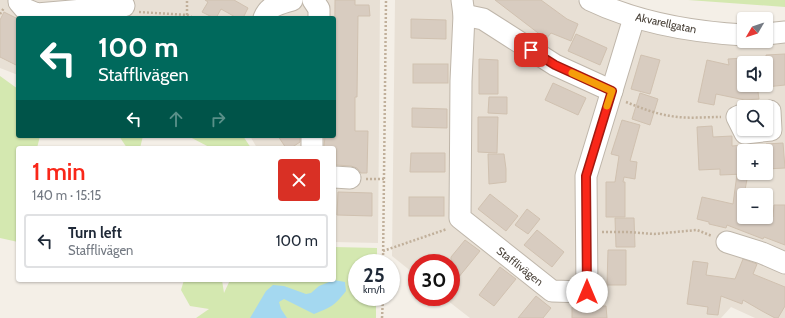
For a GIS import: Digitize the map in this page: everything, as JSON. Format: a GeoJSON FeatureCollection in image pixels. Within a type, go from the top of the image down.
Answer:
{"type":"FeatureCollection","features":[{"type":"Feature","properties":{"kind":"street"},"geometry":{"type":"LineString","coordinates":[[19,0],[25,9],[37,14],[86,5],[124,6]]}},
{"type":"Feature","properties":{"kind":"street"},"geometry":{"type":"LineString","coordinates":[[265,16],[274,6],[292,0]]}},
{"type":"Feature","properties":{"kind":"street"},"geometry":{"type":"LineString","coordinates":[[313,0],[319,9],[319,16]]}},
{"type":"Feature","properties":{"kind":"street","name":"Akvarellgatan"},"geometry":{"type":"LineString","coordinates":[[590,0],[634,18],[684,28],[719,34],[737,28]]}},
{"type":"Feature","properties":{"kind":"street"},"geometry":{"type":"LineString","coordinates":[[460,218],[463,8],[555,65],[611,94]]}},
{"type":"Feature","properties":{"kind":"street","name":"Stafflivägen"},"geometry":{"type":"LineString","coordinates":[[460,218],[552,291],[587,292],[586,176],[634,18]]}},
{"type":"Feature","properties":{"kind":"street"},"geometry":{"type":"LineString","coordinates":[[773,28],[785,32]]}},
{"type":"Feature","properties":{"kind":"street"},"geometry":{"type":"LineString","coordinates":[[727,242],[762,253],[785,263]]}},
{"type":"Feature","properties":{"kind":"path"},"geometry":{"type":"LineString","coordinates":[[124,6],[129,11],[187,15],[187,0]]}},
{"type":"Feature","properties":{"kind":"path"},"geometry":{"type":"LineString","coordinates":[[386,0],[383,252],[457,226],[460,218]]}},
{"type":"Feature","properties":{"kind":"path"},"geometry":{"type":"LineString","coordinates":[[611,94],[648,110],[672,117],[690,118],[737,115]]}},
{"type":"Feature","properties":{"kind":"path"},"geometry":{"type":"LineString","coordinates":[[587,234],[606,232],[654,234],[697,230],[727,242]]}},
{"type":"Feature","properties":{"kind":"path"},"geometry":{"type":"LineString","coordinates":[[382,318],[383,306]]}},
{"type":"Feature","properties":{"kind":"shaded area"},"geometry":{"type":"Polygon","coordinates":[[[0,0],[380,0],[378,243],[336,242],[336,146],[256,146],[251,138],[336,138],[336,16],[16,16],[16,74],[0,68],[0,0]]]}},
{"type":"Feature","properties":{"kind":"shaded area"},"geometry":{"type":"Polygon","coordinates":[[[395,0],[577,0],[657,30],[737,44],[737,48],[773,48],[773,44],[785,43],[785,318],[755,318],[731,307],[721,318],[470,318],[455,306],[460,306],[460,254],[408,254],[408,269],[400,262],[400,254],[392,254],[395,0]]]}},
{"type":"Feature","properties":{"kind":"green space"},"geometry":{"type":"Polygon","coordinates":[[[688,0],[785,0],[785,7],[688,0]]]}},
{"type":"Feature","properties":{"kind":"green space"},"geometry":{"type":"Polygon","coordinates":[[[0,76],[16,88],[16,138],[40,138],[38,146],[16,146],[16,242],[0,238],[0,76]]]}},
{"type":"Feature","properties":{"kind":"green space"},"geometry":{"type":"Polygon","coordinates":[[[120,138],[142,138],[140,146],[126,146],[120,138]]]}},
{"type":"Feature","properties":{"kind":"green space"},"geometry":{"type":"Polygon","coordinates":[[[192,138],[244,138],[250,146],[207,146],[192,138]]]}},
{"type":"Feature","properties":{"kind":"green space"},"geometry":{"type":"Polygon","coordinates":[[[336,247],[377,248],[377,254],[348,254],[348,306],[376,306],[376,318],[196,318],[209,309],[190,306],[181,290],[183,282],[222,282],[224,293],[229,282],[336,282],[336,247]]]}},
{"type":"Feature","properties":{"kind":"water"},"geometry":{"type":"Polygon","coordinates":[[[336,280],[345,282],[346,291],[332,306],[314,314],[284,299],[279,302],[281,309],[287,318],[250,318],[266,291],[273,285],[284,286],[306,294],[311,293],[319,286],[329,282],[336,282],[336,280]]]}},
{"type":"Feature","properties":{"kind":"building"},"geometry":{"type":"Polygon","coordinates":[[[205,0],[234,0],[248,8],[244,16],[233,16],[221,9],[217,16],[210,16],[202,12],[208,2],[205,0]]]}},
{"type":"Feature","properties":{"kind":"building"},"geometry":{"type":"Polygon","coordinates":[[[335,0],[355,0],[355,5],[369,5],[370,16],[358,16],[357,97],[355,97],[355,131],[368,131],[367,173],[361,173],[357,168],[351,166],[336,165],[336,146],[324,146],[325,138],[336,138],[335,0]]]}},
{"type":"Feature","properties":{"kind":"building"},"geometry":{"type":"Polygon","coordinates":[[[495,0],[541,0],[567,19],[578,24],[571,41],[551,33],[546,39],[495,0]]]}},
{"type":"Feature","properties":{"kind":"building"},"geometry":{"type":"Polygon","coordinates":[[[4,12],[16,18],[16,65],[0,57],[0,20],[4,12]]]}},
{"type":"Feature","properties":{"kind":"building"},"geometry":{"type":"Polygon","coordinates":[[[411,19],[446,20],[446,39],[411,38],[411,19]]]}},
{"type":"Feature","properties":{"kind":"building"},"geometry":{"type":"Polygon","coordinates":[[[576,34],[607,48],[600,65],[568,51],[576,34]]]}},
{"type":"Feature","properties":{"kind":"building"},"geometry":{"type":"Polygon","coordinates":[[[785,54],[785,85],[773,86],[773,56],[766,55],[785,54]]]}},
{"type":"Feature","properties":{"kind":"building"},"geometry":{"type":"Polygon","coordinates":[[[641,55],[660,60],[650,94],[631,89],[641,55]]]}},
{"type":"Feature","properties":{"kind":"building"},"geometry":{"type":"Polygon","coordinates":[[[737,58],[737,92],[758,92],[759,99],[745,100],[716,94],[714,105],[698,102],[707,60],[729,65],[728,59],[737,58]]]}},
{"type":"Feature","properties":{"kind":"building"},"geometry":{"type":"Polygon","coordinates":[[[479,59],[498,60],[498,94],[479,94],[479,59]]]}},
{"type":"Feature","properties":{"kind":"building"},"geometry":{"type":"Polygon","coordinates":[[[413,64],[448,64],[448,83],[413,83],[413,64]]]}},
{"type":"Feature","properties":{"kind":"building"},"geometry":{"type":"Polygon","coordinates":[[[553,83],[586,98],[578,115],[545,100],[553,83]]]}},
{"type":"Feature","properties":{"kind":"building"},"geometry":{"type":"Polygon","coordinates":[[[640,93],[658,99],[650,125],[632,119],[640,93]]]}},
{"type":"Feature","properties":{"kind":"building"},"geometry":{"type":"Polygon","coordinates":[[[489,97],[507,97],[507,114],[488,113],[489,97]]]}},
{"type":"Feature","properties":{"kind":"building"},"geometry":{"type":"Polygon","coordinates":[[[412,108],[447,109],[447,128],[412,127],[412,108]]]}},
{"type":"Feature","properties":{"kind":"building"},"geometry":{"type":"Polygon","coordinates":[[[478,117],[498,117],[497,153],[478,152],[478,117]]]}},
{"type":"Feature","properties":{"kind":"building"},"geometry":{"type":"Polygon","coordinates":[[[622,120],[640,125],[630,161],[637,162],[635,179],[624,177],[625,217],[606,217],[606,182],[615,182],[619,156],[611,154],[622,120]]]}},
{"type":"Feature","properties":{"kind":"building"},"geometry":{"type":"Polygon","coordinates":[[[712,126],[713,137],[732,136],[732,146],[737,146],[737,174],[720,175],[720,169],[699,170],[697,127],[712,126]]]}},
{"type":"Feature","properties":{"kind":"building"},"geometry":{"type":"Polygon","coordinates":[[[279,138],[300,138],[300,142],[294,146],[285,146],[279,138]]]}},
{"type":"Feature","properties":{"kind":"building"},"geometry":{"type":"Polygon","coordinates":[[[783,143],[785,168],[773,169],[773,144],[766,144],[783,143]]]}},
{"type":"Feature","properties":{"kind":"building"},"geometry":{"type":"Polygon","coordinates":[[[411,153],[445,153],[445,172],[410,172],[411,153]]]}},
{"type":"Feature","properties":{"kind":"building"},"geometry":{"type":"Polygon","coordinates":[[[488,154],[504,154],[506,182],[489,184],[488,154]]]}},
{"type":"Feature","properties":{"kind":"building"},"geometry":{"type":"Polygon","coordinates":[[[737,174],[737,180],[747,180],[745,188],[737,188],[737,224],[773,224],[774,205],[785,205],[785,245],[764,237],[763,239],[727,225],[726,228],[709,224],[709,222],[697,219],[702,197],[733,204],[737,174]]]}},
{"type":"Feature","properties":{"kind":"building"},"geometry":{"type":"Polygon","coordinates":[[[338,192],[372,193],[372,216],[337,215],[338,192]]]}},
{"type":"Feature","properties":{"kind":"building"},"geometry":{"type":"Polygon","coordinates":[[[490,194],[518,216],[506,231],[478,209],[490,194]]]}},
{"type":"Feature","properties":{"kind":"building"},"geometry":{"type":"Polygon","coordinates":[[[409,197],[444,197],[444,216],[409,216],[409,197]]]}},
{"type":"Feature","properties":{"kind":"building"},"geometry":{"type":"Polygon","coordinates":[[[527,209],[540,219],[528,234],[515,225],[527,209]]]}},
{"type":"Feature","properties":{"kind":"building"},"geometry":{"type":"Polygon","coordinates":[[[615,218],[634,218],[635,247],[616,247],[615,218]]]}},
{"type":"Feature","properties":{"kind":"building"},"geometry":{"type":"Polygon","coordinates":[[[537,230],[564,252],[552,267],[524,245],[537,230]]]}},
{"type":"Feature","properties":{"kind":"building"},"geometry":{"type":"Polygon","coordinates":[[[465,240],[480,251],[460,276],[460,254],[453,254],[465,240]]]}},
{"type":"Feature","properties":{"kind":"building"},"geometry":{"type":"Polygon","coordinates":[[[608,250],[626,250],[626,285],[607,285],[608,250]]]}},
{"type":"Feature","properties":{"kind":"building"},"geometry":{"type":"Polygon","coordinates":[[[743,259],[757,264],[753,274],[785,287],[785,306],[778,318],[775,318],[743,300],[742,304],[721,296],[718,315],[707,314],[708,307],[687,304],[693,261],[708,263],[706,275],[735,279],[743,259]]]}},
{"type":"Feature","properties":{"kind":"building"},"geometry":{"type":"Polygon","coordinates":[[[500,267],[516,279],[494,306],[479,295],[500,267]]]}},
{"type":"Feature","properties":{"kind":"building"},"geometry":{"type":"Polygon","coordinates":[[[536,296],[551,308],[543,318],[518,318],[536,296]]]}},
{"type":"Feature","properties":{"kind":"building"},"geometry":{"type":"Polygon","coordinates":[[[606,306],[607,318],[572,318],[572,307],[606,306]]]}},
{"type":"Feature","properties":{"kind":"slow traffic"},"geometry":{"type":"LineString","coordinates":[[572,73],[612,91],[607,106]]}},
{"type":"Feature","properties":{"kind":"route"},"geometry":{"type":"LineString","coordinates":[[531,50],[555,65],[612,91],[586,176],[587,292]]}}]}
